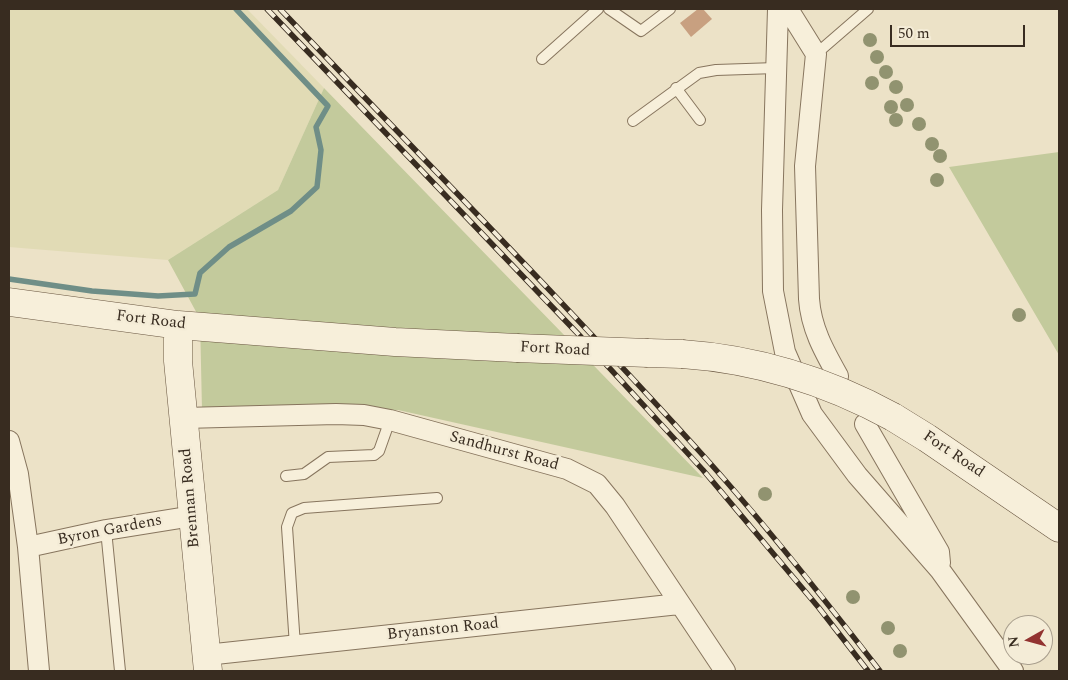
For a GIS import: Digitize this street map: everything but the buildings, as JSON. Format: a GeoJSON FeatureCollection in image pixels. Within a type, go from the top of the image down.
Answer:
{"type":"FeatureCollection","features":[{"type":"Feature","properties":{"kind":"street"},"geometry":{"type":"LineString","coordinates":[[778,9],[772,210],[773,291],[785,352],[812,414],[857,475],[940,570],[1013,671]]}},
{"type":"Feature","properties":{"kind":"street"},"geometry":{"type":"LineString","coordinates":[[788,9],[816,54],[805,166],[809,299],[811,316],[818,337],[838,376]]}},
{"type":"Feature","properties":{"kind":"street","name":"Fort Road"},"geometry":{"type":"LineString","coordinates":[[9,302],[178,325],[395,342],[682,354],[741,361],[784,372],[845,394],[892,416],[928,438],[1059,528]]}},
{"type":"Feature","properties":{"kind":"street","name":"Brennan Road"},"geometry":{"type":"LineString","coordinates":[[178,325],[178,354],[207,663]]}},
{"type":"Feature","properties":{"kind":"street","name":"Sandhurst Road"},"geometry":{"type":"LineString","coordinates":[[184,418],[364,415],[390,420],[567,469],[598,484],[615,506],[725,671]]}},
{"type":"Feature","properties":{"kind":"street"},"geometry":{"type":"LineString","coordinates":[[865,424],[939,552],[940,570]]}},
{"type":"Feature","properties":{"kind":"street"},"geometry":{"type":"LineString","coordinates":[[9,441],[18,474],[28,548],[39,671]]}},
{"type":"Feature","properties":{"kind":"street","name":"Byron Gardens"},"geometry":{"type":"LineString","coordinates":[[28,548],[106,530],[193,516]]}},
{"type":"Feature","properties":{"kind":"street","name":"Bryanston Road"},"geometry":{"type":"LineString","coordinates":[[207,663],[295,646],[679,604]]}},
{"type":"Feature","properties":{"kind":"lane"},"geometry":{"type":"LineString","coordinates":[[542,59],[598,9]]}},
{"type":"Feature","properties":{"kind":"lane"},"geometry":{"type":"LineString","coordinates":[[609,9],[641,31],[670,9]]}},
{"type":"Feature","properties":{"kind":"lane"},"geometry":{"type":"LineString","coordinates":[[816,54],[868,9]]}},
{"type":"Feature","properties":{"kind":"lane"},"geometry":{"type":"LineString","coordinates":[[633,121],[676,88],[705,71],[776,68]]}},
{"type":"Feature","properties":{"kind":"lane"},"geometry":{"type":"LineString","coordinates":[[676,88],[700,120]]}},
{"type":"Feature","properties":{"kind":"lane"},"geometry":{"type":"LineString","coordinates":[[286,476],[304,474],[328,457],[374,455],[380,451],[390,420]]}},
{"type":"Feature","properties":{"kind":"lane"},"geometry":{"type":"LineString","coordinates":[[295,646],[287,527],[292,513],[304,508],[437,498]]}},
{"type":"Feature","properties":{"kind":"lane"},"geometry":{"type":"LineString","coordinates":[[106,530],[120,671]]}},
{"type":"Feature","properties":{"kind":"shaded area"},"geometry":{"type":"Polygon","coordinates":[[[9,9],[247,9],[324,88],[278,190],[168,260],[9,247],[9,9]]]}},
{"type":"Feature","properties":{"kind":"green space"},"geometry":{"type":"Polygon","coordinates":[[[324,88],[703,478],[398,410],[202,410],[200,319],[168,260],[278,190],[324,88]]]}},
{"type":"Feature","properties":{"kind":"green space"},"geometry":{"type":"Polygon","coordinates":[[[1059,152],[1059,355],[949,167],[1059,152]]]}},
{"type":"Feature","properties":{"kind":"waterway"},"geometry":{"type":"LineString","coordinates":[[9,279],[92,291],[158,296],[195,294],[200,273],[229,247],[291,211],[317,187],[321,150],[316,127],[328,106],[236,9]]}},
{"type":"Feature","properties":{"kind":"railway"},"geometry":{"type":"LineString","coordinates":[[267,9],[581,337],[703,470],[819,608],[868,671]]}},
{"type":"Feature","properties":{"kind":"railway"},"geometry":{"type":"LineString","coordinates":[[280,9],[657,404],[753,513],[880,671]]}}]}
